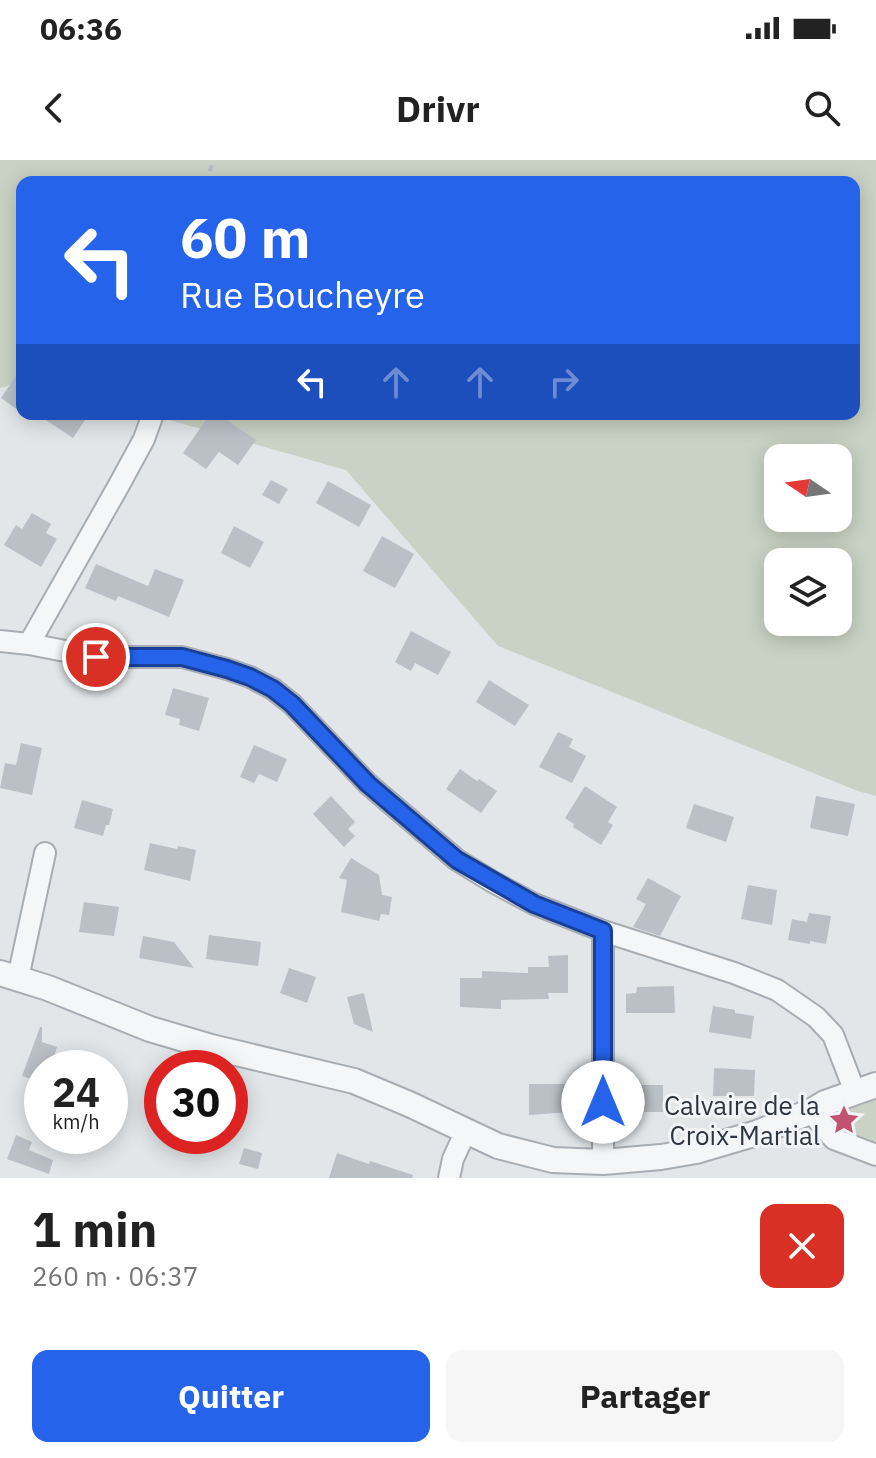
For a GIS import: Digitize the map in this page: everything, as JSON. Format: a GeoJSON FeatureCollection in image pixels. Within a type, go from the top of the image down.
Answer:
{"type":"FeatureCollection","features":[{"type":"Feature","properties":{"kind":"street"},"geometry":{"type":"LineString","coordinates":[[29,644],[116,491],[151,420]]}},
{"type":"Feature","properties":{"kind":"street"},"geometry":{"type":"LineString","coordinates":[[0,641],[96,657],[182,657],[250,677],[292,704],[368,784],[457,860],[534,904],[603,931],[777,990],[816,1017],[833,1035],[866,1089],[746,1137],[661,1157],[603,1162],[553,1160],[498,1146],[354,1081],[162,1033],[9,976],[45,853]]}},
{"type":"Feature","properties":{"kind":"street"},"geometry":{"type":"LineString","coordinates":[[603,931],[603,1162]]}},
{"type":"Feature","properties":{"kind":"street"},"geometry":{"type":"LineString","coordinates":[[812,1111],[834,1139],[876,1155]]}},
{"type":"Feature","properties":{"kind":"street"},"geometry":{"type":"LineString","coordinates":[[449,1178],[453,1159],[465,1133]]}},
{"type":"Feature","properties":{"kind":"green space"},"geometry":{"type":"Polygon","coordinates":[[[0,160],[876,160],[876,796],[498,646],[346,470],[169,420],[860,420],[860,176],[16,176],[16,383],[0,388],[0,160]]]}},
{"type":"Feature","properties":{"kind":"green space"},"geometry":{"type":"Polygon","coordinates":[[[876,1098],[876,1144],[839,1128],[841,1111],[876,1098]]]}},
{"type":"Feature","properties":{"kind":"building"},"geometry":{"type":"Polygon","coordinates":[[[16,376],[16,409],[1,398],[16,376]]]}},
{"type":"Feature","properties":{"kind":"building"},"geometry":{"type":"Polygon","coordinates":[[[46,420],[85,420],[73,438],[46,420]]]}},
{"type":"Feature","properties":{"kind":"building"},"geometry":{"type":"Polygon","coordinates":[[[206,420],[227,420],[256,440],[238,465],[219,452],[206,469],[183,453],[206,420]]]}},
{"type":"Feature","properties":{"kind":"building"},"geometry":{"type":"Polygon","coordinates":[[[271,480],[288,489],[279,504],[262,495],[271,480]]]}},
{"type":"Feature","properties":{"kind":"building"},"geometry":{"type":"Polygon","coordinates":[[[328,481],[371,505],[359,527],[316,503],[328,481]]]}},
{"type":"Feature","properties":{"kind":"building"},"geometry":{"type":"Polygon","coordinates":[[[32,513],[51,524],[46,533],[57,539],[41,567],[4,545],[16,525],[22,529],[32,513]]]}},
{"type":"Feature","properties":{"kind":"building"},"geometry":{"type":"Polygon","coordinates":[[[234,526],[264,542],[250,568],[221,553],[234,526]]]}},
{"type":"Feature","properties":{"kind":"building"},"geometry":{"type":"Polygon","coordinates":[[[382,536],[414,554],[395,588],[363,571],[382,536]]]}},
{"type":"Feature","properties":{"kind":"building"},"geometry":{"type":"Polygon","coordinates":[[[96,564],[148,586],[155,569],[184,580],[169,617],[118,596],[116,601],[85,588],[96,564]]]}},
{"type":"Feature","properties":{"kind":"building"},"geometry":{"type":"Polygon","coordinates":[[[411,631],[451,652],[438,675],[415,663],[411,671],[395,662],[411,631]]]}},
{"type":"Feature","properties":{"kind":"building"},"geometry":{"type":"Polygon","coordinates":[[[489,680],[529,705],[515,726],[476,702],[489,680]]]}},
{"type":"Feature","properties":{"kind":"building"},"geometry":{"type":"Polygon","coordinates":[[[173,688],[209,698],[199,731],[179,725],[180,719],[165,715],[173,688]]]}},
{"type":"Feature","properties":{"kind":"building"},"geometry":{"type":"Polygon","coordinates":[[[558,732],[573,739],[569,747],[586,756],[572,783],[539,767],[558,732]]]}},
{"type":"Feature","properties":{"kind":"building"},"geometry":{"type":"Polygon","coordinates":[[[21,743],[42,748],[32,795],[0,788],[5,763],[16,765],[21,743]]]}},
{"type":"Feature","properties":{"kind":"building"},"geometry":{"type":"Polygon","coordinates":[[[254,745],[287,759],[277,782],[259,774],[254,783],[240,777],[254,745]]]}},
{"type":"Feature","properties":{"kind":"building"},"geometry":{"type":"Polygon","coordinates":[[[460,769],[497,791],[481,813],[446,789],[460,769]]]}},
{"type":"Feature","properties":{"kind":"building"},"geometry":{"type":"Polygon","coordinates":[[[585,786],[617,807],[608,822],[613,825],[601,845],[573,827],[574,824],[565,818],[585,786]]]}},
{"type":"Feature","properties":{"kind":"building"},"geometry":{"type":"Polygon","coordinates":[[[331,796],[355,822],[348,829],[355,836],[344,847],[313,814],[331,796]]]}},
{"type":"Feature","properties":{"kind":"building"},"geometry":{"type":"Polygon","coordinates":[[[816,796],[855,804],[848,836],[810,828],[816,796]]]}},
{"type":"Feature","properties":{"kind":"building"},"geometry":{"type":"Polygon","coordinates":[[[82,800],[113,809],[103,836],[74,828],[82,800]]]}},
{"type":"Feature","properties":{"kind":"building"},"geometry":{"type":"Polygon","coordinates":[[[694,804],[734,817],[726,842],[686,828],[694,804]]]}},
{"type":"Feature","properties":{"kind":"building"},"geometry":{"type":"Polygon","coordinates":[[[150,843],[196,850],[190,881],[144,870],[150,843]]]}},
{"type":"Feature","properties":{"kind":"building"},"geometry":{"type":"Polygon","coordinates":[[[351,858],[379,875],[382,895],[392,897],[389,915],[381,914],[379,921],[341,912],[347,880],[339,878],[351,858]]]}},
{"type":"Feature","properties":{"kind":"building"},"geometry":{"type":"Polygon","coordinates":[[[648,878],[681,896],[660,936],[633,927],[646,904],[636,899],[648,878]]]}},
{"type":"Feature","properties":{"kind":"building"},"geometry":{"type":"Polygon","coordinates":[[[748,885],[777,890],[772,925],[741,919],[748,885]]]}},
{"type":"Feature","properties":{"kind":"building"},"geometry":{"type":"Polygon","coordinates":[[[84,902],[119,907],[114,936],[79,932],[84,902]]]}},
{"type":"Feature","properties":{"kind":"building"},"geometry":{"type":"Polygon","coordinates":[[[809,913],[831,916],[826,944],[788,940],[792,919],[807,922],[809,913]]]}},
{"type":"Feature","properties":{"kind":"building"},"geometry":{"type":"Polygon","coordinates":[[[209,935],[261,942],[258,966],[206,959],[209,935]]]}},
{"type":"Feature","properties":{"kind":"building"},"geometry":{"type":"Polygon","coordinates":[[[143,936],[174,942],[194,968],[139,958],[143,936]]]}},
{"type":"Feature","properties":{"kind":"building"},"geometry":{"type":"Polygon","coordinates":[[[568,955],[568,993],[548,993],[549,999],[501,1000],[501,1009],[460,1007],[460,978],[482,978],[482,971],[528,973],[528,967],[549,967],[548,956],[568,955]]]}},
{"type":"Feature","properties":{"kind":"building"},"geometry":{"type":"Polygon","coordinates":[[[289,968],[316,977],[307,1003],[280,993],[289,968]]]}},
{"type":"Feature","properties":{"kind":"building"},"geometry":{"type":"Polygon","coordinates":[[[674,986],[675,1013],[626,1013],[626,994],[636,993],[637,987],[674,986]]]}},
{"type":"Feature","properties":{"kind":"building"},"geometry":{"type":"Polygon","coordinates":[[[364,993],[373,1032],[354,1024],[347,997],[364,993]]]}},
{"type":"Feature","properties":{"kind":"building"},"geometry":{"type":"Polygon","coordinates":[[[713,1006],[754,1016],[751,1039],[709,1032],[713,1006]]]}},
{"type":"Feature","properties":{"kind":"building"},"geometry":{"type":"Polygon","coordinates":[[[40,1027],[42,1042],[57,1047],[56,1050],[32,1050],[40,1027]]]}},
{"type":"Feature","properties":{"kind":"building"},"geometry":{"type":"Polygon","coordinates":[[[714,1068],[755,1070],[754,1096],[713,1096],[714,1068]]]}},
{"type":"Feature","properties":{"kind":"building"},"geometry":{"type":"Polygon","coordinates":[[[529,1084],[570,1084],[571,1112],[529,1115],[529,1084]]]}},
{"type":"Feature","properties":{"kind":"building"},"geometry":{"type":"Polygon","coordinates":[[[626,1085],[663,1085],[663,1112],[627,1112],[626,1085]]]}},
{"type":"Feature","properties":{"kind":"building"},"geometry":{"type":"Polygon","coordinates":[[[16,1135],[24,1138],[24,1154],[39,1154],[53,1160],[49,1174],[7,1159],[16,1135]]]}},
{"type":"Feature","properties":{"kind":"building"},"geometry":{"type":"Polygon","coordinates":[[[248,1149],[262,1153],[258,1169],[239,1164],[242,1154],[248,1154],[248,1149]]]}},
{"type":"Feature","properties":{"kind":"building"},"geometry":{"type":"Polygon","coordinates":[[[337,1153],[413,1175],[412,1178],[329,1178],[337,1153]]]}},
{"type":"Feature","properties":{"kind":"place","name":"Calvaire de la Croix-Martial"},"geometry":{"type":"Point","coordinates":[844,1120]}},
{"type":"Feature","properties":{"kind":"route"},"geometry":{"type":"LineString","coordinates":[[96,657],[182,657],[250,677],[273,689],[292,704],[368,784],[457,860],[534,904],[603,931],[603,1102]]}}]}
